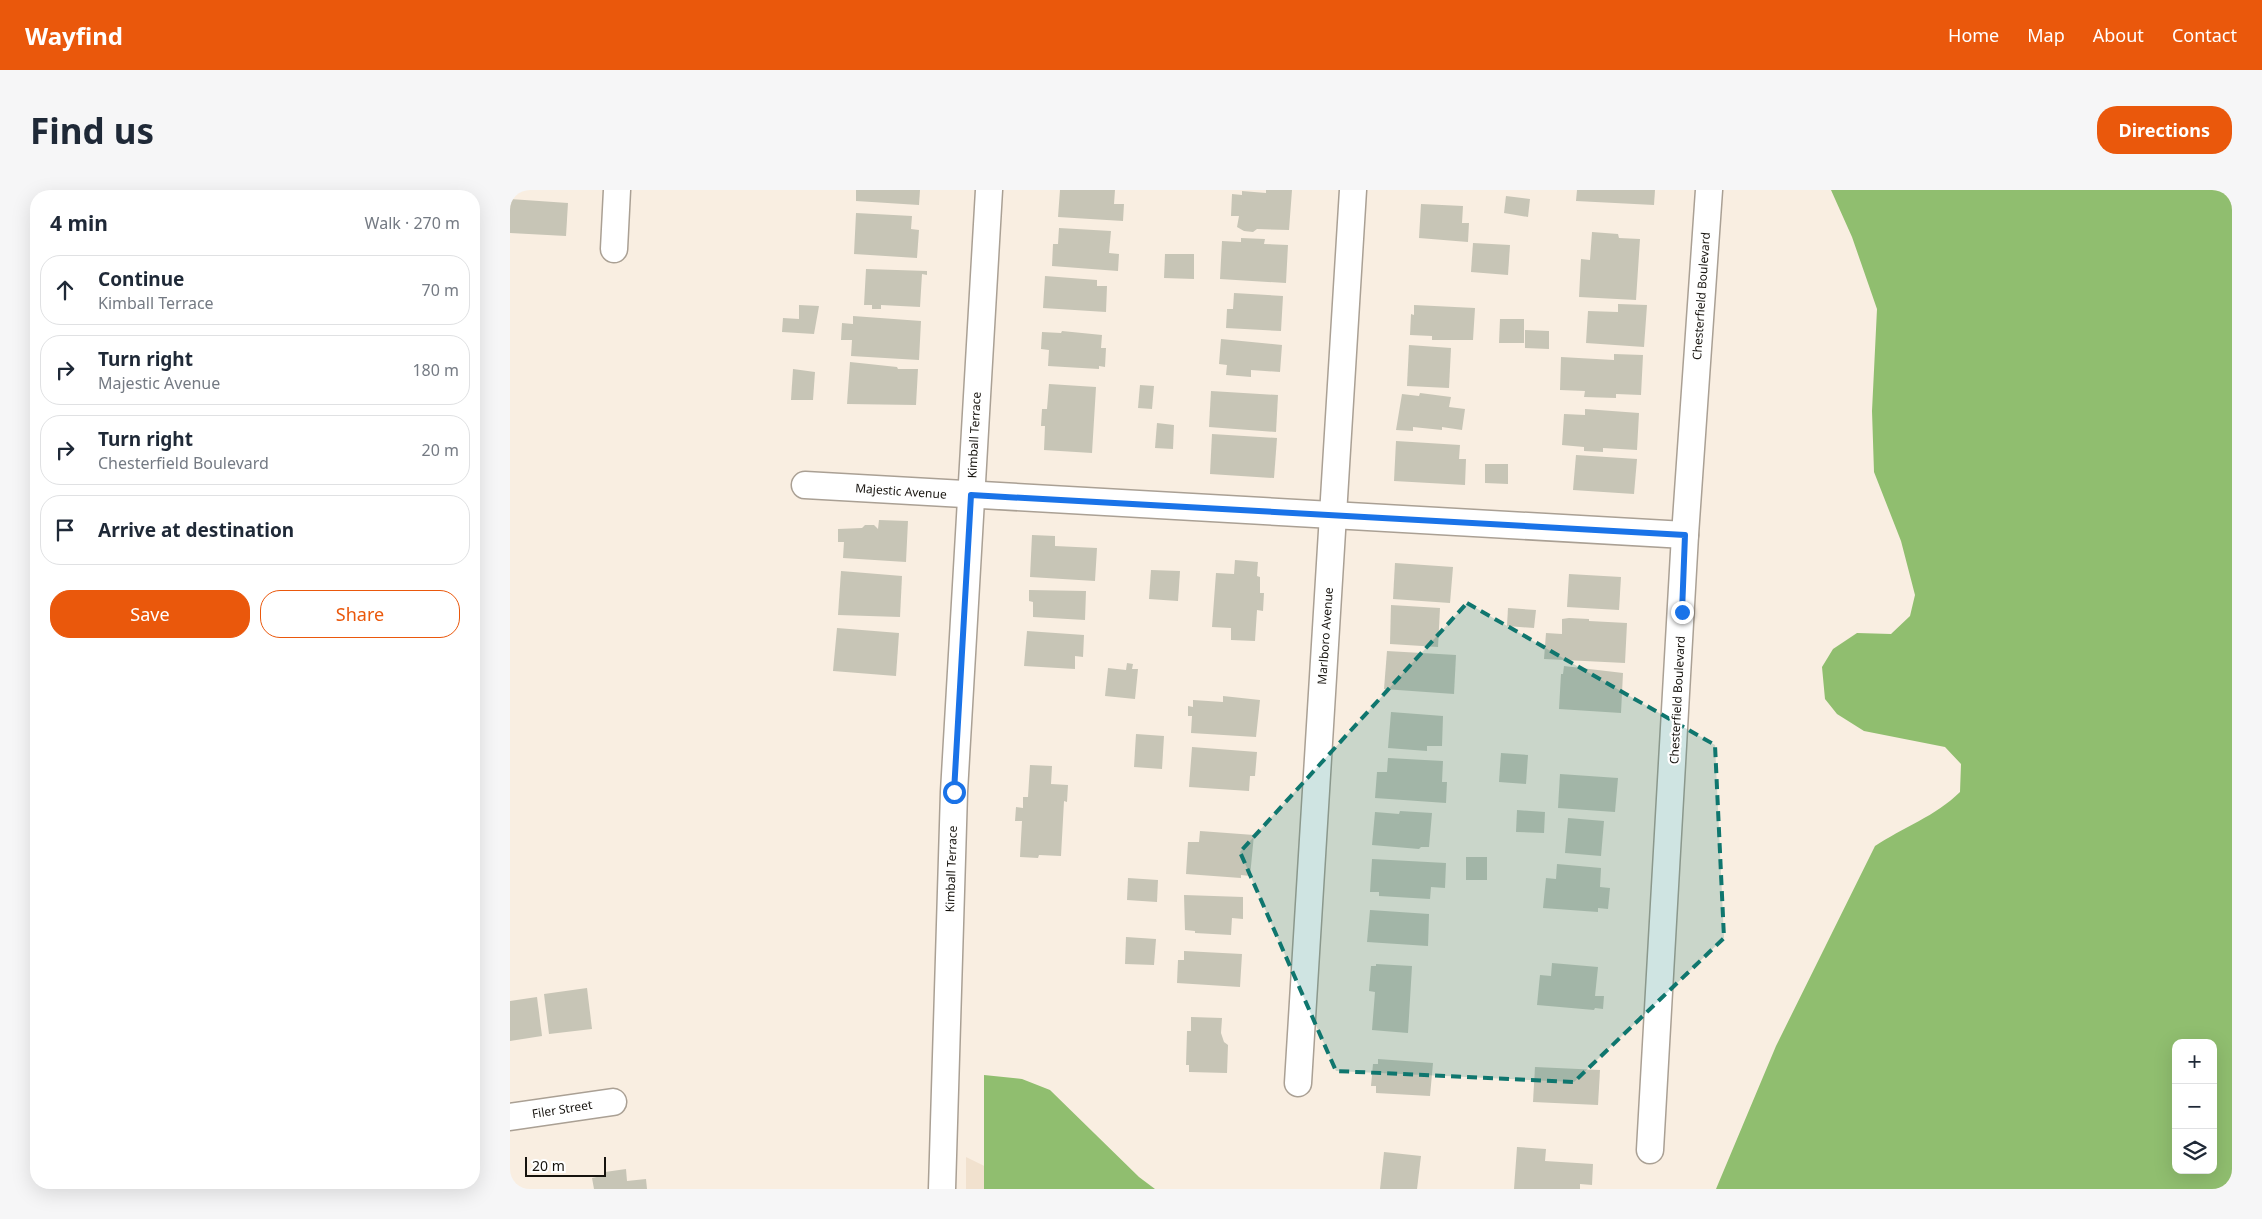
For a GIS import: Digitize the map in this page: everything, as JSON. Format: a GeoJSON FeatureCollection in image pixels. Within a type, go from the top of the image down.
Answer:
{"type":"FeatureCollection","features":[{"type":"Feature","properties":{"kind":"street"},"geometry":{"type":"LineString","coordinates":[[614,249],[618,190]]}},
{"type":"Feature","properties":{"kind":"street","name":"Kimball Terrace"},"geometry":{"type":"LineString","coordinates":[[942,1189],[954,792],[989,190]]}},
{"type":"Feature","properties":{"kind":"street","name":"Marlboro Avenue"},"geometry":{"type":"LineString","coordinates":[[1298,1082],[1353,190]]}},
{"type":"Feature","properties":{"kind":"street","name":"Chesterfield Boulevard"},"geometry":{"type":"LineString","coordinates":[[1650,1150],[1685,535],[1709,190]]}},
{"type":"Feature","properties":{"kind":"street","name":"Majestic Avenue"},"geometry":{"type":"LineString","coordinates":[[805,485],[1685,535]]}},
{"type":"Feature","properties":{"kind":"street","name":"Filer Street"},"geometry":{"type":"LineString","coordinates":[[510,1117],[613,1102]]}},
{"type":"Feature","properties":{"kind":"highlighted area"},"geometry":{"type":"Polygon","coordinates":[[[1467,603],[1715,745],[1724,938],[1574,1082],[1336,1071],[1240,852],[1467,603]]]}},
{"type":"Feature","properties":{"kind":"shaded area"},"geometry":{"type":"Polygon","coordinates":[[[1831,190],[2232,190],[2232,1189],[1716,1189],[1776,1046],[1875,846],[1930,815],[1960,792],[1961,764],[1945,747],[1864,731],[1837,714],[1825,699],[1822,667],[1833,649],[1857,633],[1891,634],[1910,616],[1915,595],[1901,541],[1874,472],[1872,411],[1877,309],[1852,237],[1831,190]]]}},
{"type":"Feature","properties":{"kind":"shaded area"},"geometry":{"type":"Polygon","coordinates":[[[984,1075],[1022,1079],[1050,1090],[1139,1177],[1155,1189],[984,1189],[984,1075]]]}},
{"type":"Feature","properties":{"kind":"shaded area"},"geometry":{"type":"Polygon","coordinates":[[[966,1157],[1031,1189],[966,1189],[966,1157]]]}},
{"type":"Feature","properties":{"kind":"building"},"geometry":{"type":"Polygon","coordinates":[[[856,190],[920,190],[919,205],[856,201],[856,190]]]}},
{"type":"Feature","properties":{"kind":"building"},"geometry":{"type":"Polygon","coordinates":[[[1060,190],[1115,190],[1114,204],[1124,204],[1123,221],[1058,217],[1060,190]]]}},
{"type":"Feature","properties":{"kind":"building"},"geometry":{"type":"Polygon","coordinates":[[[1266,190],[1292,190],[1289,230],[1257,229],[1253,232],[1244,231],[1237,227],[1239,216],[1231,216],[1232,194],[1242,195],[1242,191],[1266,193],[1266,190]]]}},
{"type":"Feature","properties":{"kind":"building"},"geometry":{"type":"Polygon","coordinates":[[[1577,190],[1655,190],[1654,205],[1576,201],[1577,190]]]}},
{"type":"Feature","properties":{"kind":"building"},"geometry":{"type":"Polygon","coordinates":[[[1506,196],[1530,199],[1528,217],[1504,213],[1506,196]]]}},
{"type":"Feature","properties":{"kind":"building"},"geometry":{"type":"Polygon","coordinates":[[[510,199],[568,203],[566,236],[510,233],[510,199]]]}},
{"type":"Feature","properties":{"kind":"building"},"geometry":{"type":"Polygon","coordinates":[[[1421,204],[1463,206],[1462,223],[1469,223],[1468,242],[1419,238],[1421,204]]]}},
{"type":"Feature","properties":{"kind":"building"},"geometry":{"type":"Polygon","coordinates":[[[856,213],[912,216],[911,229],[919,230],[917,258],[854,254],[856,213]]]}},
{"type":"Feature","properties":{"kind":"building"},"geometry":{"type":"Polygon","coordinates":[[[1059,228],[1111,231],[1109,253],[1119,254],[1118,271],[1052,266],[1053,244],[1058,244],[1059,228]]]}},
{"type":"Feature","properties":{"kind":"building"},"geometry":{"type":"Polygon","coordinates":[[[1592,232],[1618,234],[1619,238],[1640,239],[1636,300],[1579,297],[1581,259],[1590,260],[1592,232]]]}},
{"type":"Feature","properties":{"kind":"building"},"geometry":{"type":"Polygon","coordinates":[[[1241,238],[1265,239],[1264,244],[1288,245],[1286,283],[1220,279],[1222,241],[1241,242],[1241,238]]]}},
{"type":"Feature","properties":{"kind":"building"},"geometry":{"type":"Polygon","coordinates":[[[1473,243],[1510,245],[1508,275],[1471,272],[1473,243]]]}},
{"type":"Feature","properties":{"kind":"building"},"geometry":{"type":"Polygon","coordinates":[[[1165,254],[1194,254],[1194,279],[1164,278],[1165,254]]]}},
{"type":"Feature","properties":{"kind":"building"},"geometry":{"type":"Polygon","coordinates":[[[866,269],[927,271],[927,275],[922,274],[920,307],[881,305],[881,309],[872,309],[872,305],[864,305],[866,269]]]}},
{"type":"Feature","properties":{"kind":"building"},"geometry":{"type":"Polygon","coordinates":[[[1045,276],[1097,280],[1097,286],[1107,286],[1106,312],[1043,308],[1045,276]]]}},
{"type":"Feature","properties":{"kind":"building"},"geometry":{"type":"Polygon","coordinates":[[[1234,293],[1283,296],[1281,331],[1226,328],[1227,309],[1233,309],[1234,293]]]}},
{"type":"Feature","properties":{"kind":"building"},"geometry":{"type":"Polygon","coordinates":[[[1618,304],[1647,305],[1644,347],[1586,343],[1588,311],[1618,312],[1618,304]]]}},
{"type":"Feature","properties":{"kind":"building"},"geometry":{"type":"Polygon","coordinates":[[[799,305],[819,306],[814,334],[782,332],[783,318],[799,319],[799,305]]]}},
{"type":"Feature","properties":{"kind":"building"},"geometry":{"type":"Polygon","coordinates":[[[1414,305],[1475,308],[1473,340],[1432,340],[1432,336],[1410,335],[1411,314],[1414,315],[1414,305]]]}},
{"type":"Feature","properties":{"kind":"building"},"geometry":{"type":"Polygon","coordinates":[[[853,316],[921,321],[919,360],[851,356],[852,340],[841,340],[842,323],[853,324],[853,316]]]}},
{"type":"Feature","properties":{"kind":"building"},"geometry":{"type":"Polygon","coordinates":[[[1500,319],[1524,319],[1524,343],[1499,343],[1500,319]]]}},
{"type":"Feature","properties":{"kind":"building"},"geometry":{"type":"Polygon","coordinates":[[[1525,330],[1549,331],[1549,349],[1525,348],[1525,330]]]}},
{"type":"Feature","properties":{"kind":"building"},"geometry":{"type":"Polygon","coordinates":[[[1062,331],[1102,335],[1101,348],[1106,348],[1105,367],[1099,366],[1099,369],[1048,366],[1049,350],[1041,349],[1042,332],[1061,333],[1062,331]]]}},
{"type":"Feature","properties":{"kind":"building"},"geometry":{"type":"Polygon","coordinates":[[[1221,339],[1282,345],[1280,372],[1251,370],[1251,377],[1226,375],[1227,365],[1219,364],[1221,339]]]}},
{"type":"Feature","properties":{"kind":"building"},"geometry":{"type":"Polygon","coordinates":[[[1409,345],[1451,348],[1449,388],[1407,386],[1409,345]]]}},
{"type":"Feature","properties":{"kind":"building"},"geometry":{"type":"Polygon","coordinates":[[[1614,354],[1643,355],[1641,395],[1616,394],[1616,398],[1584,397],[1585,391],[1560,390],[1561,357],[1614,360],[1614,354]]]}},
{"type":"Feature","properties":{"kind":"building"},"geometry":{"type":"Polygon","coordinates":[[[850,362],[897,367],[898,369],[918,369],[916,405],[847,404],[850,362]]]}},
{"type":"Feature","properties":{"kind":"building"},"geometry":{"type":"Polygon","coordinates":[[[793,369],[815,372],[813,400],[791,400],[793,369]]]}},
{"type":"Feature","properties":{"kind":"building"},"geometry":{"type":"Polygon","coordinates":[[[1049,384],[1096,387],[1092,453],[1044,450],[1045,426],[1041,426],[1042,409],[1047,409],[1049,384]]]}},
{"type":"Feature","properties":{"kind":"building"},"geometry":{"type":"Polygon","coordinates":[[[1140,385],[1154,386],[1152,409],[1138,408],[1140,385]]]}},
{"type":"Feature","properties":{"kind":"building"},"geometry":{"type":"Polygon","coordinates":[[[1211,391],[1278,395],[1276,432],[1209,427],[1211,391]]]}},
{"type":"Feature","properties":{"kind":"building"},"geometry":{"type":"Polygon","coordinates":[[[1420,393],[1451,397],[1449,407],[1465,409],[1462,430],[1442,427],[1442,430],[1413,427],[1413,431],[1396,430],[1402,394],[1419,396],[1420,393]]]}},
{"type":"Feature","properties":{"kind":"building"},"geometry":{"type":"Polygon","coordinates":[[[1585,409],[1639,413],[1637,450],[1603,448],[1603,452],[1584,451],[1584,447],[1562,445],[1564,414],[1585,415],[1585,409]]]}},
{"type":"Feature","properties":{"kind":"building"},"geometry":{"type":"Polygon","coordinates":[[[1157,423],[1174,425],[1173,449],[1155,448],[1157,423]]]}},
{"type":"Feature","properties":{"kind":"building"},"geometry":{"type":"Polygon","coordinates":[[[1212,434],[1277,438],[1274,478],[1210,474],[1212,434]]]}},
{"type":"Feature","properties":{"kind":"building"},"geometry":{"type":"Polygon","coordinates":[[[1396,441],[1460,445],[1459,459],[1466,459],[1465,485],[1394,481],[1396,441]]]}},
{"type":"Feature","properties":{"kind":"building"},"geometry":{"type":"Polygon","coordinates":[[[1576,455],[1637,459],[1634,494],[1573,490],[1576,455]]]}},
{"type":"Feature","properties":{"kind":"building"},"geometry":{"type":"Polygon","coordinates":[[[1485,464],[1508,464],[1508,484],[1485,483],[1485,464]]]}},
{"type":"Feature","properties":{"kind":"building"},"geometry":{"type":"Polygon","coordinates":[[[879,520],[908,521],[906,562],[843,558],[844,542],[838,542],[838,529],[862,528],[865,525],[874,525],[878,529],[879,520]]]}},
{"type":"Feature","properties":{"kind":"building"},"geometry":{"type":"Polygon","coordinates":[[[1032,535],[1055,536],[1055,546],[1097,548],[1095,581],[1030,577],[1032,535]]]}},
{"type":"Feature","properties":{"kind":"building"},"geometry":{"type":"Polygon","coordinates":[[[1235,560],[1258,562],[1257,576],[1260,577],[1260,593],[1264,593],[1263,611],[1257,610],[1255,641],[1231,640],[1231,628],[1212,627],[1216,573],[1234,574],[1235,560]]]}},
{"type":"Feature","properties":{"kind":"building"},"geometry":{"type":"Polygon","coordinates":[[[1395,563],[1453,567],[1450,603],[1393,599],[1395,563]]]}},
{"type":"Feature","properties":{"kind":"building"},"geometry":{"type":"Polygon","coordinates":[[[1151,570],[1180,571],[1178,601],[1149,599],[1151,570]]]}},
{"type":"Feature","properties":{"kind":"building"},"geometry":{"type":"Polygon","coordinates":[[[841,571],[902,576],[900,617],[838,615],[841,571]]]}},
{"type":"Feature","properties":{"kind":"building"},"geometry":{"type":"Polygon","coordinates":[[[1569,574],[1621,577],[1619,610],[1567,607],[1569,574]]]}},
{"type":"Feature","properties":{"kind":"building"},"geometry":{"type":"Polygon","coordinates":[[[1029,590],[1086,591],[1085,620],[1033,617],[1033,602],[1029,601],[1029,590]]]}},
{"type":"Feature","properties":{"kind":"building"},"geometry":{"type":"Polygon","coordinates":[[[1391,605],[1440,608],[1438,647],[1390,644],[1391,605]]]}},
{"type":"Feature","properties":{"kind":"building"},"geometry":{"type":"Polygon","coordinates":[[[1508,608],[1536,610],[1534,628],[1507,626],[1508,608]]]}},
{"type":"Feature","properties":{"kind":"building"},"geometry":{"type":"Polygon","coordinates":[[[1562,619],[1627,623],[1625,663],[1544,659],[1546,633],[1562,634],[1562,619]]]}},
{"type":"Feature","properties":{"kind":"building"},"geometry":{"type":"Polygon","coordinates":[[[837,628],[899,633],[896,676],[833,671],[837,628]]]}},
{"type":"Feature","properties":{"kind":"building"},"geometry":{"type":"Polygon","coordinates":[[[1027,631],[1084,635],[1083,657],[1075,656],[1075,669],[1024,666],[1027,631]]]}},
{"type":"Feature","properties":{"kind":"building"},"geometry":{"type":"Polygon","coordinates":[[[1387,651],[1456,655],[1454,694],[1384,689],[1387,651]]]}},
{"type":"Feature","properties":{"kind":"building"},"geometry":{"type":"Polygon","coordinates":[[[1127,663],[1133,664],[1132,669],[1138,669],[1135,699],[1105,696],[1108,668],[1126,670],[1127,663]]]}},
{"type":"Feature","properties":{"kind":"building"},"geometry":{"type":"Polygon","coordinates":[[[1564,666],[1623,673],[1621,713],[1559,709],[1561,674],[1563,674],[1564,666]]]}},
{"type":"Feature","properties":{"kind":"building"},"geometry":{"type":"Polygon","coordinates":[[[1223,696],[1260,700],[1256,737],[1191,733],[1192,716],[1188,716],[1188,706],[1193,707],[1193,700],[1223,702],[1223,696]]]}},
{"type":"Feature","properties":{"kind":"building"},"geometry":{"type":"Polygon","coordinates":[[[1391,712],[1443,716],[1442,746],[1427,746],[1427,751],[1388,748],[1391,712]]]}},
{"type":"Feature","properties":{"kind":"building"},"geometry":{"type":"Polygon","coordinates":[[[1136,734],[1164,736],[1162,769],[1134,767],[1136,734]]]}},
{"type":"Feature","properties":{"kind":"building"},"geometry":{"type":"Polygon","coordinates":[[[1192,747],[1257,752],[1255,776],[1250,776],[1249,791],[1189,787],[1192,747]]]}},
{"type":"Feature","properties":{"kind":"building"},"geometry":{"type":"Polygon","coordinates":[[[1501,753],[1528,755],[1526,784],[1499,782],[1501,753]]]}},
{"type":"Feature","properties":{"kind":"building"},"geometry":{"type":"Polygon","coordinates":[[[1388,758],[1443,761],[1442,782],[1447,782],[1446,803],[1375,798],[1377,772],[1387,772],[1388,758]]]}},
{"type":"Feature","properties":{"kind":"building"},"geometry":{"type":"Polygon","coordinates":[[[1030,765],[1052,766],[1051,784],[1068,785],[1067,802],[1064,801],[1061,856],[1039,855],[1038,858],[1020,857],[1022,821],[1015,821],[1016,807],[1023,808],[1023,797],[1028,797],[1030,765]]]}},
{"type":"Feature","properties":{"kind":"building"},"geometry":{"type":"Polygon","coordinates":[[[1560,774],[1618,778],[1615,812],[1558,808],[1560,774]]]}},
{"type":"Feature","properties":{"kind":"building"},"geometry":{"type":"Polygon","coordinates":[[[1517,810],[1545,812],[1544,833],[1516,832],[1517,810]]]}},
{"type":"Feature","properties":{"kind":"building"},"geometry":{"type":"Polygon","coordinates":[[[1400,811],[1432,813],[1429,847],[1421,847],[1419,849],[1372,845],[1375,812],[1399,814],[1400,811]]]}},
{"type":"Feature","properties":{"kind":"building"},"geometry":{"type":"Polygon","coordinates":[[[1568,818],[1604,821],[1601,856],[1565,853],[1568,818]]]}},
{"type":"Feature","properties":{"kind":"building"},"geometry":{"type":"Polygon","coordinates":[[[1200,831],[1254,835],[1250,876],[1241,875],[1241,878],[1186,874],[1188,842],[1199,842],[1200,831]]]}},
{"type":"Feature","properties":{"kind":"building"},"geometry":{"type":"Polygon","coordinates":[[[1466,857],[1487,857],[1487,880],[1466,880],[1466,857]]]}},
{"type":"Feature","properties":{"kind":"building"},"geometry":{"type":"Polygon","coordinates":[[[1372,859],[1446,863],[1445,888],[1431,887],[1430,899],[1379,896],[1379,892],[1370,892],[1372,859]]]}},
{"type":"Feature","properties":{"kind":"building"},"geometry":{"type":"Polygon","coordinates":[[[1557,864],[1601,868],[1600,887],[1610,888],[1608,909],[1598,908],[1598,912],[1543,908],[1546,878],[1556,879],[1557,864]]]}},
{"type":"Feature","properties":{"kind":"building"},"geometry":{"type":"Polygon","coordinates":[[[1128,878],[1158,880],[1157,902],[1127,900],[1128,878]]]}},
{"type":"Feature","properties":{"kind":"building"},"geometry":{"type":"Polygon","coordinates":[[[1184,895],[1243,897],[1243,919],[1232,918],[1231,935],[1195,933],[1195,931],[1185,930],[1184,895]]]}},
{"type":"Feature","properties":{"kind":"building"},"geometry":{"type":"Polygon","coordinates":[[[1370,910],[1429,914],[1428,946],[1367,942],[1370,910]]]}},
{"type":"Feature","properties":{"kind":"building"},"geometry":{"type":"Polygon","coordinates":[[[1126,937],[1156,939],[1154,965],[1125,964],[1126,937]]]}},
{"type":"Feature","properties":{"kind":"building"},"geometry":{"type":"Polygon","coordinates":[[[1184,951],[1242,954],[1240,987],[1177,983],[1178,960],[1184,960],[1184,951]]]}},
{"type":"Feature","properties":{"kind":"building"},"geometry":{"type":"Polygon","coordinates":[[[1552,963],[1598,967],[1595,996],[1604,996],[1603,1009],[1595,1008],[1594,1010],[1537,1005],[1540,975],[1551,976],[1552,963]]]}},
{"type":"Feature","properties":{"kind":"building"},"geometry":{"type":"Polygon","coordinates":[[[1376,964],[1412,966],[1408,1033],[1372,1030],[1375,992],[1369,991],[1371,966],[1376,966],[1376,964]]]}},
{"type":"Feature","properties":{"kind":"building"},"geometry":{"type":"Polygon","coordinates":[[[587,988],[592,1029],[549,1034],[544,994],[587,988]]]}},
{"type":"Feature","properties":{"kind":"building"},"geometry":{"type":"Polygon","coordinates":[[[537,997],[542,1036],[510,1041],[510,1001],[537,997]]]}},
{"type":"Feature","properties":{"kind":"building"},"geometry":{"type":"Polygon","coordinates":[[[1191,1017],[1222,1018],[1221,1033],[1224,1042],[1228,1045],[1227,1073],[1189,1072],[1189,1065],[1186,1065],[1187,1031],[1191,1031],[1191,1017]]]}},
{"type":"Feature","properties":{"kind":"building"},"geometry":{"type":"Polygon","coordinates":[[[1378,1059],[1433,1063],[1430,1096],[1376,1093],[1376,1086],[1371,1086],[1373,1064],[1378,1064],[1378,1059]]]}},
{"type":"Feature","properties":{"kind":"building"},"geometry":{"type":"Polygon","coordinates":[[[1535,1067],[1600,1070],[1598,1105],[1533,1102],[1535,1067]]]}},
{"type":"Feature","properties":{"kind":"building"},"geometry":{"type":"Polygon","coordinates":[[[1517,1147],[1546,1149],[1545,1161],[1593,1164],[1592,1185],[1580,1184],[1580,1189],[1514,1189],[1517,1147]]]}},
{"type":"Feature","properties":{"kind":"building"},"geometry":{"type":"Polygon","coordinates":[[[1384,1152],[1421,1156],[1417,1189],[1380,1189],[1384,1152]]]}},
{"type":"Feature","properties":{"kind":"building"},"geometry":{"type":"Polygon","coordinates":[[[626,1169],[627,1181],[646,1179],[647,1189],[594,1189],[592,1178],[606,1175],[605,1172],[626,1169]]]}},
{"type":"Feature","properties":{"kind":"route"},"geometry":{"type":"LineString","coordinates":[[954,792],[971,495],[1685,535],[1682,612]]}}]}
